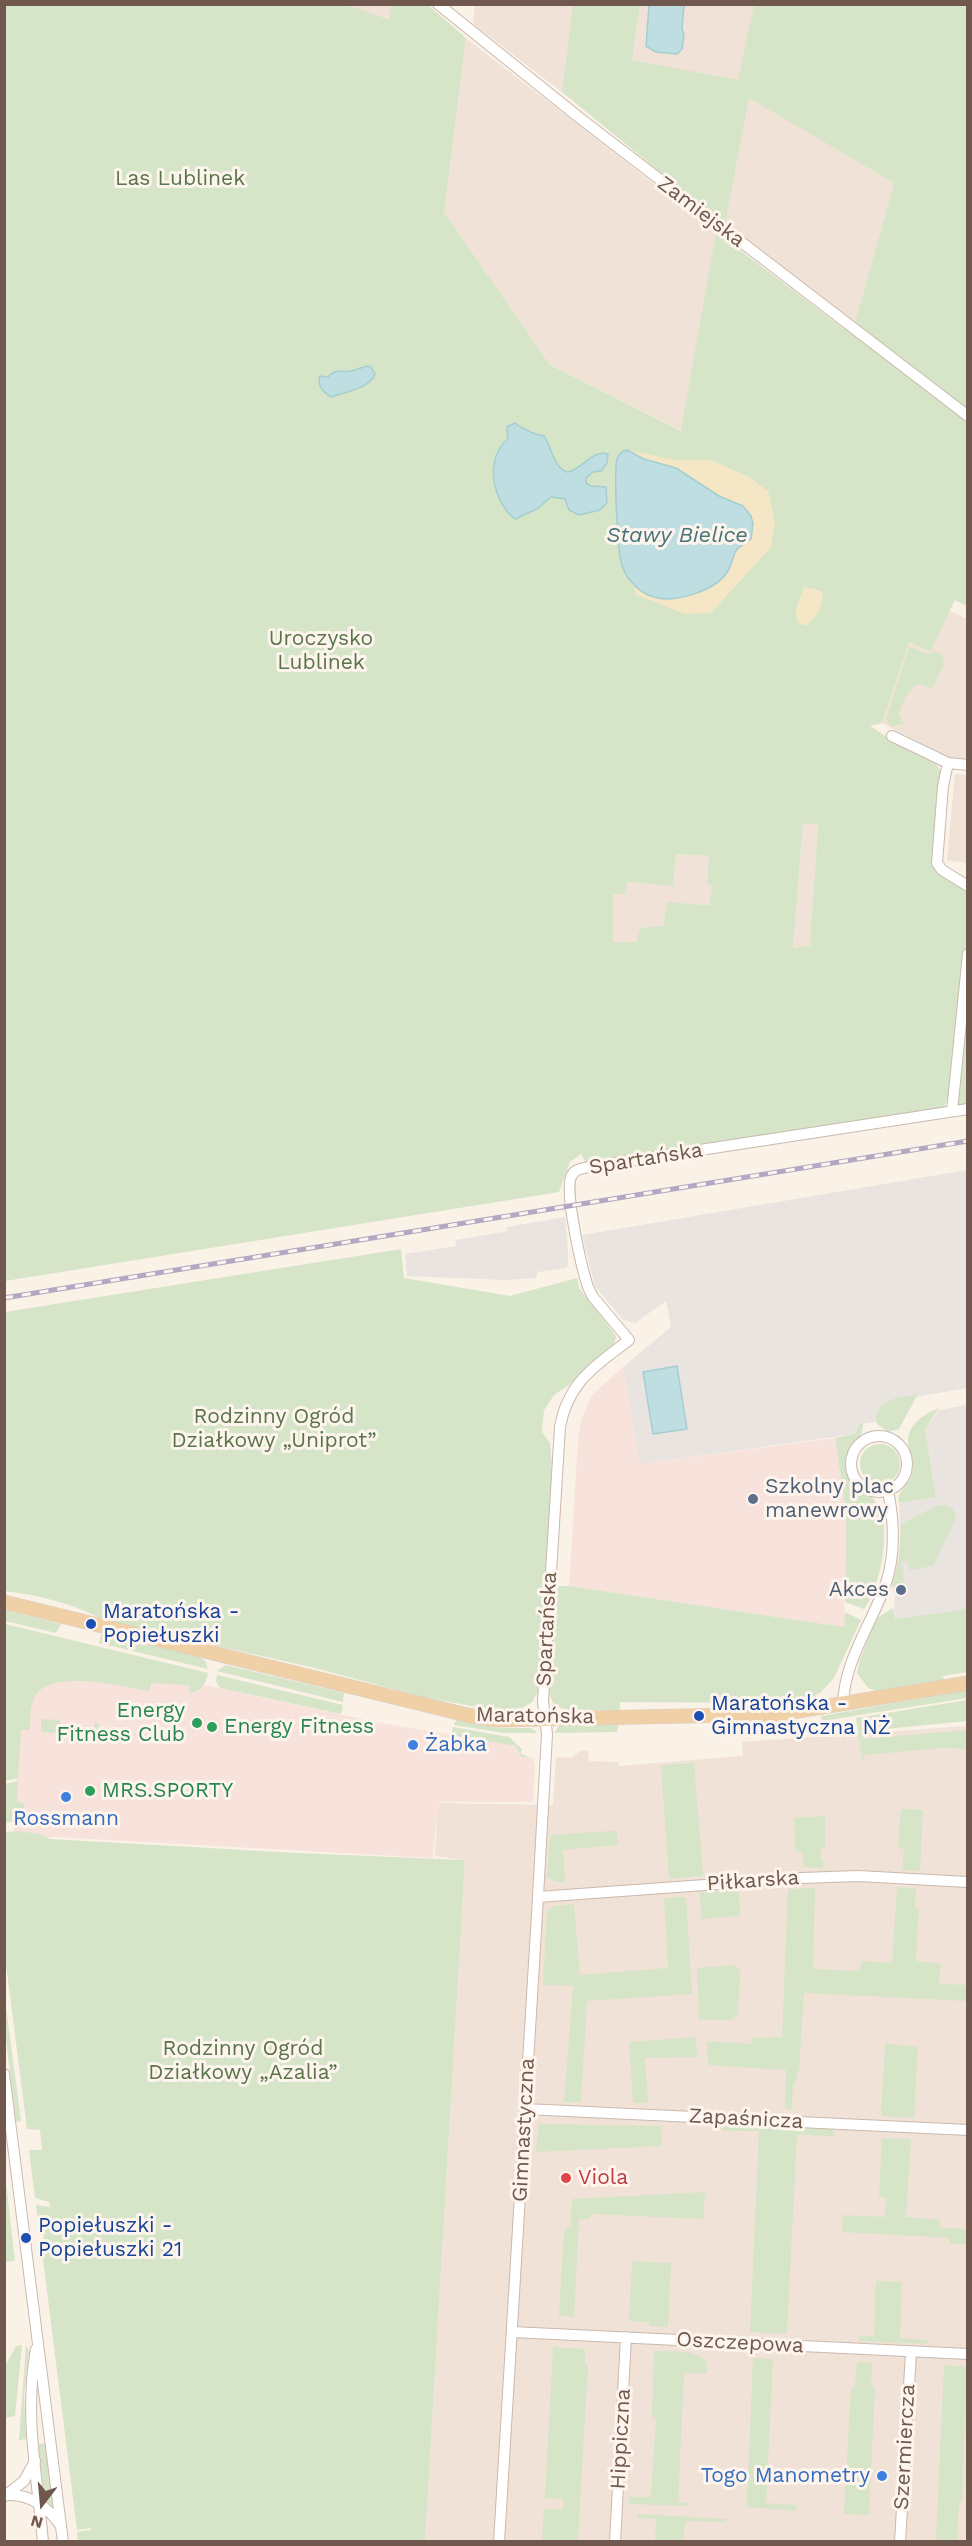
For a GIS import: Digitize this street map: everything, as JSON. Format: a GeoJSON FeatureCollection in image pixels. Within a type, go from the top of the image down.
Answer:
{"type":"FeatureCollection","features":[{"type":"Feature","properties":{"kind":"main road","name":"Maratońska"},"geometry":{"type":"LineString","coordinates":[[4,1602],[467,1715],[497,1720],[765,1715],[843,1705],[968,1683]]}},
{"type":"Feature","properties":{"kind":"street","name":"Zamiejska"},"geometry":{"type":"LineString","coordinates":[[438,4],[636,162],[968,416]]}},
{"type":"Feature","properties":{"kind":"street"},"geometry":{"type":"LineString","coordinates":[[892,736],[948,763],[968,765]]}},
{"type":"Feature","properties":{"kind":"street"},"geometry":{"type":"LineString","coordinates":[[948,763],[943,786],[937,862],[942,870],[968,886]]}},
{"type":"Feature","properties":{"kind":"street"},"geometry":{"type":"LineString","coordinates":[[952,1111],[968,954]]}},
{"type":"Feature","properties":{"kind":"street","name":"Spartańska"},"geometry":{"type":"LineString","coordinates":[[543,1702],[562,1415],[568,1397],[577,1384],[629,1340],[593,1297],[587,1284],[571,1205],[569,1185],[572,1174],[584,1168],[968,1108]]}},
{"type":"Feature","properties":{"kind":"street"},"geometry":{"type":"LineString","coordinates":[[873,1437],[892,1439],[905,1453],[906,1472],[902,1480],[888,1490],[869,1490],[861,1485],[852,1471],[852,1462],[858,1446],[873,1437]]}},
{"type":"Feature","properties":{"kind":"street"},"geometry":{"type":"LineString","coordinates":[[843,1705],[848,1670],[889,1573],[893,1539],[888,1490]]}},
{"type":"Feature","properties":{"kind":"street","name":"Gimnastyczna"},"geometry":{"type":"LineString","coordinates":[[499,2541],[547,1734],[543,1702]]}},
{"type":"Feature","properties":{"kind":"street","name":"Piłkarska"},"geometry":{"type":"LineString","coordinates":[[538,1897],[858,1876],[968,1882]]}},
{"type":"Feature","properties":{"kind":"street"},"geometry":{"type":"LineString","coordinates":[[4,2074],[63,2541]]}},
{"type":"Feature","properties":{"kind":"street","name":"Zapaśnicza"},"geometry":{"type":"LineString","coordinates":[[525,2109],[968,2130]]}},
{"type":"Feature","properties":{"kind":"street","name":"Oszczepowa"},"geometry":{"type":"LineString","coordinates":[[512,2332],[968,2354]]}},
{"type":"Feature","properties":{"kind":"street"},"geometry":{"type":"LineString","coordinates":[[38,2337],[29,2407],[43,2541]]}},
{"type":"Feature","properties":{"kind":"street","name":"Hippiczna"},"geometry":{"type":"LineString","coordinates":[[615,2541],[626,2337]]}},
{"type":"Feature","properties":{"kind":"street","name":"Szermiercza"},"geometry":{"type":"LineString","coordinates":[[900,2541],[911,2352]]}},
{"type":"Feature","properties":{"kind":"street"},"geometry":{"type":"LineString","coordinates":[[6,2496],[24,2481],[35,2461]]}},
{"type":"Feature","properties":{"kind":"street"},"geometry":{"type":"LineString","coordinates":[[6,2496],[22,2497],[39,2503],[52,2514],[62,2528]]}},
{"type":"Feature","properties":{"kind":"shaded area"},"geometry":{"type":"Polygon","coordinates":[[[344,5],[392,5],[390,19],[344,5]]]}},
{"type":"Feature","properties":{"kind":"shaded area"},"geometry":{"type":"Polygon","coordinates":[[[475,5],[573,5],[562,92],[473,24],[475,5]]]}},
{"type":"Feature","properties":{"kind":"shaded area"},"geometry":{"type":"Polygon","coordinates":[[[640,5],[754,5],[739,81],[632,60],[640,5]]]}},
{"type":"Feature","properties":{"kind":"shaded area"},"geometry":{"type":"Polygon","coordinates":[[[466,38],[716,232],[682,431],[550,365],[444,212],[466,38]]]}},
{"type":"Feature","properties":{"kind":"shaded area"},"geometry":{"type":"Polygon","coordinates":[[[749,97],[894,183],[855,323],[725,225],[749,97]]]}},
{"type":"Feature","properties":{"kind":"shaded area"},"geometry":{"type":"Polygon","coordinates":[[[950,611],[967,619],[967,759],[954,760],[882,723],[909,642],[929,652],[950,611]]]}},
{"type":"Feature","properties":{"kind":"shaded area"},"geometry":{"type":"Polygon","coordinates":[[[955,774],[967,775],[967,863],[947,860],[955,774]]]}},
{"type":"Feature","properties":{"kind":"shaded area"},"geometry":{"type":"Polygon","coordinates":[[[803,822],[818,824],[812,922],[810,947],[793,948],[803,822]]]}},
{"type":"Feature","properties":{"kind":"shaded area"},"geometry":{"type":"Polygon","coordinates":[[[676,854],[709,856],[707,884],[712,884],[709,905],[667,902],[663,926],[636,942],[612,942],[613,893],[626,882],[673,886],[676,854]]]}},
{"type":"Feature","properties":{"kind":"shaded area"},"geometry":{"type":"Polygon","coordinates":[[[967,1170],[967,1388],[887,1402],[890,1420],[860,1424],[855,1434],[640,1464],[623,1367],[671,1327],[666,1301],[635,1323],[623,1320],[595,1286],[582,1235],[967,1170]]]}},
{"type":"Feature","properties":{"kind":"shaded area"},"geometry":{"type":"Polygon","coordinates":[[[565,1217],[568,1265],[565,1268],[538,1272],[536,1278],[507,1280],[407,1276],[405,1254],[456,1246],[455,1240],[508,1231],[507,1227],[565,1217]]]}},
{"type":"Feature","properties":{"kind":"shaded area"},"geometry":{"type":"Polygon","coordinates":[[[623,1367],[640,1464],[835,1438],[846,1511],[844,1627],[569,1586],[581,1420],[592,1395],[623,1367]]]}},
{"type":"Feature","properties":{"kind":"shaded area","name":"Akces"},"geometry":{"type":"Polygon","coordinates":[[[967,1405],[967,1609],[894,1619],[895,1597],[892,1586],[901,1543],[899,1503],[936,1497],[925,1429],[939,1410],[967,1405]]]}},
{"type":"Feature","properties":{"kind":"shaded area"},"geometry":{"type":"Polygon","coordinates":[[[157,1678],[205,1685],[375,1722],[515,1746],[520,1757],[533,1758],[535,1766],[533,1802],[438,1802],[433,1858],[54,1837],[14,1837],[18,1728],[33,1692],[51,1680],[157,1678]]]}},
{"type":"Feature","properties":{"kind":"shaded area"},"geometry":{"type":"Polygon","coordinates":[[[967,1726],[967,2541],[425,2542],[465,1860],[435,1856],[438,1803],[553,1805],[556,1757],[571,1758],[580,1751],[588,1751],[589,1761],[618,1762],[619,1766],[743,1756],[742,1742],[967,1726]]]}},
{"type":"Feature","properties":{"kind":"green space"},"geometry":{"type":"Polygon","coordinates":[[[344,4],[389,19],[392,5],[428,5],[466,38],[444,212],[550,365],[681,431],[716,232],[844,329],[855,323],[894,183],[749,98],[725,225],[562,92],[573,5],[640,5],[632,60],[738,80],[754,5],[967,5],[967,606],[955,600],[930,652],[909,642],[882,723],[870,726],[896,743],[932,759],[941,771],[935,865],[939,874],[964,886],[967,893],[967,1105],[957,1107],[966,1015],[957,1013],[950,1095],[944,1107],[935,1110],[586,1163],[581,1154],[570,1162],[559,1192],[5,1281],[5,5],[344,4]],[[803,823],[793,948],[810,946],[818,825],[803,823]],[[676,854],[673,886],[627,882],[625,894],[613,894],[613,942],[636,942],[640,928],[663,926],[667,902],[709,905],[712,885],[707,884],[709,856],[676,854]]]}},
{"type":"Feature","properties":{"kind":"green space"},"geometry":{"type":"Polygon","coordinates":[[[909,647],[928,654],[935,651],[942,655],[944,665],[932,688],[918,684],[908,693],[899,715],[904,724],[890,726],[886,719],[909,647]]]}},
{"type":"Feature","properties":{"kind":"green space","name":"Rodzinny Ogród Działkowy „Uniprot”"},"geometry":{"type":"Polygon","coordinates":[[[401,1249],[404,1278],[510,1296],[577,1278],[579,1288],[616,1336],[614,1344],[569,1385],[554,1395],[544,1410],[542,1432],[550,1443],[552,1468],[540,1679],[539,1690],[532,1702],[522,1708],[506,1712],[427,1698],[311,1667],[105,1621],[56,1601],[5,1591],[5,1312],[401,1249]]]}},
{"type":"Feature","properties":{"kind":"green space"},"geometry":{"type":"Polygon","coordinates":[[[918,1394],[899,1429],[888,1432],[877,1424],[876,1415],[888,1401],[918,1394]]]}},
{"type":"Feature","properties":{"kind":"green space"},"geometry":{"type":"Polygon","coordinates":[[[939,1408],[925,1429],[936,1497],[899,1503],[899,1495],[913,1469],[908,1441],[911,1429],[923,1416],[939,1408]]]}},
{"type":"Feature","properties":{"kind":"green space"},"geometry":{"type":"Polygon","coordinates":[[[860,1424],[863,1424],[862,1430],[848,1457],[847,1470],[855,1485],[877,1503],[882,1513],[884,1526],[879,1572],[875,1587],[864,1609],[845,1602],[846,1511],[835,1438],[855,1434],[860,1424]]]}},
{"type":"Feature","properties":{"kind":"green space"},"geometry":{"type":"Polygon","coordinates":[[[880,1444],[894,1450],[900,1464],[894,1478],[880,1484],[866,1478],[860,1464],[866,1450],[880,1444]]]}},
{"type":"Feature","properties":{"kind":"green space"},"geometry":{"type":"Polygon","coordinates":[[[947,1505],[953,1509],[956,1518],[933,1566],[909,1570],[908,1561],[901,1562],[905,1585],[892,1586],[899,1559],[901,1524],[936,1506],[947,1505]]]}},
{"type":"Feature","properties":{"kind":"green space"},"geometry":{"type":"Polygon","coordinates":[[[555,1586],[569,1586],[844,1627],[845,1612],[861,1620],[834,1678],[821,1692],[810,1699],[782,1703],[620,1702],[620,1710],[566,1710],[554,1705],[549,1693],[555,1586]]]}},
{"type":"Feature","properties":{"kind":"green space"},"geometry":{"type":"Polygon","coordinates":[[[893,1608],[895,1619],[967,1609],[967,1672],[943,1676],[944,1681],[879,1692],[868,1688],[857,1673],[860,1659],[877,1618],[893,1608]]]}},
{"type":"Feature","properties":{"kind":"green space"},"geometry":{"type":"Polygon","coordinates":[[[5,1610],[61,1624],[56,1633],[5,1621],[5,1610]]]}},
{"type":"Feature","properties":{"kind":"green space"},"geometry":{"type":"Polygon","coordinates":[[[5,1624],[208,1673],[207,1677],[200,1689],[189,1693],[189,1685],[151,1683],[150,1691],[87,1681],[54,1683],[42,1689],[34,1698],[30,1730],[21,1730],[18,1778],[5,1781],[5,1624]]]}},
{"type":"Feature","properties":{"kind":"green space"},"geometry":{"type":"Polygon","coordinates":[[[101,1634],[198,1656],[206,1662],[208,1669],[99,1643],[101,1634]]]}},
{"type":"Feature","properties":{"kind":"green space"},"geometry":{"type":"Polygon","coordinates":[[[226,1665],[344,1693],[343,1702],[217,1671],[226,1665]]]}},
{"type":"Feature","properties":{"kind":"green space"},"geometry":{"type":"Polygon","coordinates":[[[217,1675],[343,1705],[341,1714],[220,1688],[216,1682],[217,1675]]]}},
{"type":"Feature","properties":{"kind":"green space"},"geometry":{"type":"Polygon","coordinates":[[[967,1690],[967,1698],[822,1721],[821,1716],[967,1690]]]}},
{"type":"Feature","properties":{"kind":"green space"},"geometry":{"type":"Polygon","coordinates":[[[967,1700],[967,1721],[865,1731],[864,1739],[967,1730],[967,1749],[942,1748],[864,1755],[863,1765],[856,1718],[967,1700]]]}},
{"type":"Feature","properties":{"kind":"green space"},"geometry":{"type":"Polygon","coordinates":[[[457,1718],[496,1728],[531,1728],[538,1733],[504,1733],[454,1725],[457,1718]]]}},
{"type":"Feature","properties":{"kind":"green space"},"geometry":{"type":"Polygon","coordinates":[[[41,1719],[60,1720],[61,1727],[94,1729],[95,1722],[99,1725],[99,1733],[96,1735],[41,1732],[41,1719]]]}},
{"type":"Feature","properties":{"kind":"green space"},"geometry":{"type":"Polygon","coordinates":[[[619,1723],[617,1732],[554,1733],[560,1725],[619,1723]]]}},
{"type":"Feature","properties":{"kind":"green space"},"geometry":{"type":"Polygon","coordinates":[[[453,1727],[509,1737],[523,1750],[521,1754],[531,1758],[521,1757],[515,1746],[451,1735],[453,1727]]]}},
{"type":"Feature","properties":{"kind":"green space"},"geometry":{"type":"Polygon","coordinates":[[[694,1763],[703,1876],[669,1879],[661,1765],[694,1763]]]}},
{"type":"Feature","properties":{"kind":"green space"},"geometry":{"type":"Polygon","coordinates":[[[18,1781],[17,1802],[24,1803],[24,1811],[18,1820],[5,1823],[5,1784],[18,1781]]]}},
{"type":"Feature","properties":{"kind":"green space"},"geometry":{"type":"Polygon","coordinates":[[[901,1809],[923,1810],[920,1871],[902,1870],[904,1849],[898,1848],[901,1809]]]}},
{"type":"Feature","properties":{"kind":"green space"},"geometry":{"type":"Polygon","coordinates":[[[825,1816],[825,1848],[821,1849],[820,1858],[823,1859],[823,1868],[803,1867],[803,1852],[796,1852],[794,1818],[825,1816]]]}},
{"type":"Feature","properties":{"kind":"green space","name":"Rodzinny Ogród Działkowy „Azalia”"},"geometry":{"type":"Polygon","coordinates":[[[5,1832],[39,1834],[50,1839],[465,1860],[425,2541],[78,2541],[77,2532],[91,2530],[91,2528],[77,2530],[41,2243],[44,2242],[43,2230],[39,2230],[36,2205],[50,2207],[49,2202],[35,2198],[29,2150],[42,2150],[40,2130],[27,2129],[5,1956],[5,1832]]]}},
{"type":"Feature","properties":{"kind":"green space"},"geometry":{"type":"Polygon","coordinates":[[[617,1832],[618,1845],[563,1850],[565,1882],[556,1882],[547,1877],[550,1835],[617,1832]]]}},
{"type":"Feature","properties":{"kind":"green space"},"geometry":{"type":"Polygon","coordinates":[[[897,1887],[916,1889],[915,1907],[919,1908],[916,1961],[941,1964],[939,1984],[967,1985],[967,2001],[804,1993],[799,2071],[797,2071],[796,2083],[793,2083],[792,2109],[785,2109],[786,2070],[708,2065],[707,2041],[751,2044],[752,2038],[782,2037],[788,1889],[815,1888],[813,1969],[860,1971],[861,1961],[892,1963],[897,1887]]]}},
{"type":"Feature","properties":{"kind":"green space"},"geometry":{"type":"Polygon","coordinates":[[[739,1890],[740,1916],[701,1919],[700,1893],[739,1890]]]}},
{"type":"Feature","properties":{"kind":"green space"},"geometry":{"type":"Polygon","coordinates":[[[686,1897],[692,1994],[587,2001],[581,2102],[564,2102],[573,1986],[543,1985],[547,1911],[553,1906],[574,1904],[580,1975],[668,1968],[664,1898],[686,1897]]]}},
{"type":"Feature","properties":{"kind":"green space"},"geometry":{"type":"Polygon","coordinates":[[[734,1965],[740,1971],[738,2014],[731,2020],[699,2020],[697,1968],[734,1965]]]}},
{"type":"Feature","properties":{"kind":"green space"},"geometry":{"type":"Polygon","coordinates":[[[4,1992],[21,2121],[16,2122],[5,2031],[4,1992]]]}},
{"type":"Feature","properties":{"kind":"green space"},"geometry":{"type":"Polygon","coordinates":[[[696,2037],[697,2057],[645,2058],[648,2103],[633,2103],[629,2042],[696,2037]]]}},
{"type":"Feature","properties":{"kind":"green space"},"geometry":{"type":"Polygon","coordinates":[[[885,2043],[918,2047],[914,2118],[881,2116],[885,2043]]]}},
{"type":"Feature","properties":{"kind":"green space"},"geometry":{"type":"Polygon","coordinates":[[[727,2123],[832,2128],[835,2137],[797,2134],[787,2334],[750,2332],[759,2131],[721,2131],[727,2123]]]}},
{"type":"Feature","properties":{"kind":"green space"},"geometry":{"type":"Polygon","coordinates":[[[539,2124],[661,2126],[662,2146],[536,2152],[539,2124]]]}},
{"type":"Feature","properties":{"kind":"green space"},"geometry":{"type":"Polygon","coordinates":[[[882,2138],[911,2139],[906,2217],[940,2220],[940,2228],[967,2229],[967,2244],[950,2244],[950,2238],[842,2232],[843,2215],[885,2217],[886,2198],[879,2197],[882,2138]]]}},
{"type":"Feature","properties":{"kind":"green space"},"geometry":{"type":"Polygon","coordinates":[[[5,2174],[15,2261],[4,2262],[5,2174]]]}},
{"type":"Feature","properties":{"kind":"green space"},"geometry":{"type":"Polygon","coordinates":[[[705,2192],[703,2219],[591,2214],[590,2219],[579,2219],[574,2317],[559,2316],[564,2231],[571,2226],[572,2199],[705,2192]]]}},
{"type":"Feature","properties":{"kind":"green space"},"geometry":{"type":"Polygon","coordinates":[[[632,2261],[671,2263],[668,2327],[649,2326],[649,2322],[629,2321],[632,2261]]]}},
{"type":"Feature","properties":{"kind":"green space"},"geometry":{"type":"Polygon","coordinates":[[[876,2281],[902,2282],[900,2338],[928,2340],[927,2344],[858,2341],[859,2336],[874,2336],[876,2281]]]}},
{"type":"Feature","properties":{"kind":"green space"},"geometry":{"type":"Polygon","coordinates":[[[22,2345],[15,2416],[5,2418],[5,2366],[16,2346],[22,2345]]]}},
{"type":"Feature","properties":{"kind":"green space"},"geometry":{"type":"Polygon","coordinates":[[[26,2345],[29,2351],[24,2395],[26,2439],[19,2440],[26,2345]]]}},
{"type":"Feature","properties":{"kind":"green space"},"geometry":{"type":"Polygon","coordinates":[[[553,2347],[585,2349],[585,2364],[588,2364],[578,2541],[542,2540],[544,2509],[563,2509],[563,2499],[545,2498],[553,2347]]]}},
{"type":"Feature","properties":{"kind":"green space"},"geometry":{"type":"Polygon","coordinates":[[[654,2351],[690,2353],[697,2355],[707,2363],[707,2374],[684,2373],[678,2502],[688,2503],[688,2506],[629,2504],[629,2497],[651,2497],[656,2418],[652,2417],[654,2351]]]}},
{"type":"Feature","properties":{"kind":"green space"},"geometry":{"type":"Polygon","coordinates":[[[753,2358],[773,2359],[766,2503],[797,2505],[796,2511],[747,2507],[753,2358]]]}},
{"type":"Feature","properties":{"kind":"green space"},"geometry":{"type":"Polygon","coordinates":[[[857,2362],[872,2363],[871,2386],[875,2387],[869,2515],[844,2514],[851,2387],[855,2387],[857,2362]]]}},
{"type":"Feature","properties":{"kind":"green space"},"geometry":{"type":"Polygon","coordinates":[[[944,2365],[967,2367],[962,2501],[959,2501],[957,2541],[936,2541],[944,2365]]]}},
{"type":"Feature","properties":{"kind":"green space"},"geometry":{"type":"Polygon","coordinates":[[[46,2443],[54,2509],[45,2500],[38,2444],[46,2443]]]}},
{"type":"Feature","properties":{"kind":"green space"},"geometry":{"type":"Polygon","coordinates":[[[637,2514],[726,2519],[726,2522],[685,2521],[683,2541],[655,2541],[656,2519],[637,2518],[637,2514]]]}},
{"type":"Feature","properties":{"kind":"sand"},"geometry":{"type":"Polygon","coordinates":[[[627,450],[675,460],[710,460],[747,476],[768,491],[775,522],[771,547],[711,613],[685,614],[637,595],[631,582],[655,598],[673,599],[702,591],[718,581],[728,570],[738,548],[751,538],[736,502],[719,496],[676,468],[644,459],[627,450]]]}},
{"type":"Feature","properties":{"kind":"sand"},"geometry":{"type":"Polygon","coordinates":[[[804,587],[822,591],[819,610],[806,626],[797,622],[796,609],[804,587]]]}},
{"type":"Feature","properties":{"kind":"water"},"geometry":{"type":"Polygon","coordinates":[[[649,5],[684,5],[682,49],[677,54],[656,52],[646,46],[649,5]]]}},
{"type":"Feature","properties":{"kind":"water"},"geometry":{"type":"Polygon","coordinates":[[[371,367],[375,374],[368,383],[356,389],[331,397],[323,391],[320,385],[320,376],[328,377],[337,371],[351,371],[371,367]]]}},
{"type":"Feature","properties":{"kind":"water","name":"Stawy Bielice"},"geometry":{"type":"Polygon","coordinates":[[[515,423],[544,436],[559,466],[567,472],[597,454],[608,454],[607,463],[601,471],[593,472],[586,478],[586,483],[591,486],[606,487],[607,503],[600,510],[579,515],[569,510],[565,499],[551,497],[537,509],[515,519],[507,511],[496,491],[494,468],[500,447],[508,439],[507,427],[515,423]]]}},
{"type":"Feature","properties":{"kind":"water","name":"Stawy Bielice"},"geometry":{"type":"Polygon","coordinates":[[[627,450],[644,459],[676,468],[719,496],[743,506],[751,516],[753,524],[751,539],[736,550],[728,571],[715,584],[696,593],[666,599],[646,594],[627,576],[620,557],[616,480],[617,459],[627,450]]]}},
{"type":"Feature","properties":{"kind":"water"},"geometry":{"type":"Polygon","coordinates":[[[677,1366],[687,1429],[653,1434],[643,1372],[677,1366]]]}},
{"type":"Feature","properties":{"kind":"railway"},"geometry":{"type":"LineString","coordinates":[[4,1298],[968,1141]]}},
{"type":"Feature","properties":{"kind":"place","name":"Szkolny plac manewrowy"},"geometry":{"type":"Point","coordinates":[753,1499]}},
{"type":"Feature","properties":{"kind":"place","name":"Akces"},"geometry":{"type":"Point","coordinates":[901,1590]}},
{"type":"Feature","properties":{"kind":"place","name":"Maratońska - Popiełuszki"},"geometry":{"type":"Point","coordinates":[91,1624]}},
{"type":"Feature","properties":{"kind":"place","name":"Maratońska - Gimnastyczna NŻ"},"geometry":{"type":"Point","coordinates":[699,1716]}},
{"type":"Feature","properties":{"kind":"place","name":"Energy Fitness Club"},"geometry":{"type":"Point","coordinates":[197,1723]}},
{"type":"Feature","properties":{"kind":"place","name":"Energy Fitness"},"geometry":{"type":"Point","coordinates":[212,1727]}},
{"type":"Feature","properties":{"kind":"place","name":"Żabka"},"geometry":{"type":"Point","coordinates":[413,1745]}},
{"type":"Feature","properties":{"kind":"place","name":"MRS.SPORTY"},"geometry":{"type":"Point","coordinates":[90,1791]}},
{"type":"Feature","properties":{"kind":"place","name":"Rossmann"},"geometry":{"type":"Point","coordinates":[66,1797]}},
{"type":"Feature","properties":{"kind":"place","name":"Viola"},"geometry":{"type":"Point","coordinates":[566,2178]}},
{"type":"Feature","properties":{"kind":"place","name":"Popiełuszki - Popiełuszki 21"},"geometry":{"type":"Point","coordinates":[26,2238]}},
{"type":"Feature","properties":{"kind":"place","name":"Togo Manometry"},"geometry":{"type":"Point","coordinates":[882,2476]}},
{"type":"Feature","properties":{"kind":"park label","name":"Las Lublinek"},"geometry":{"type":"Point","coordinates":[180,179]}},
{"type":"Feature","properties":{"kind":"park label","name":"Uroczysko Lublinek"},"geometry":{"type":"Point","coordinates":[321,651]}}]}
